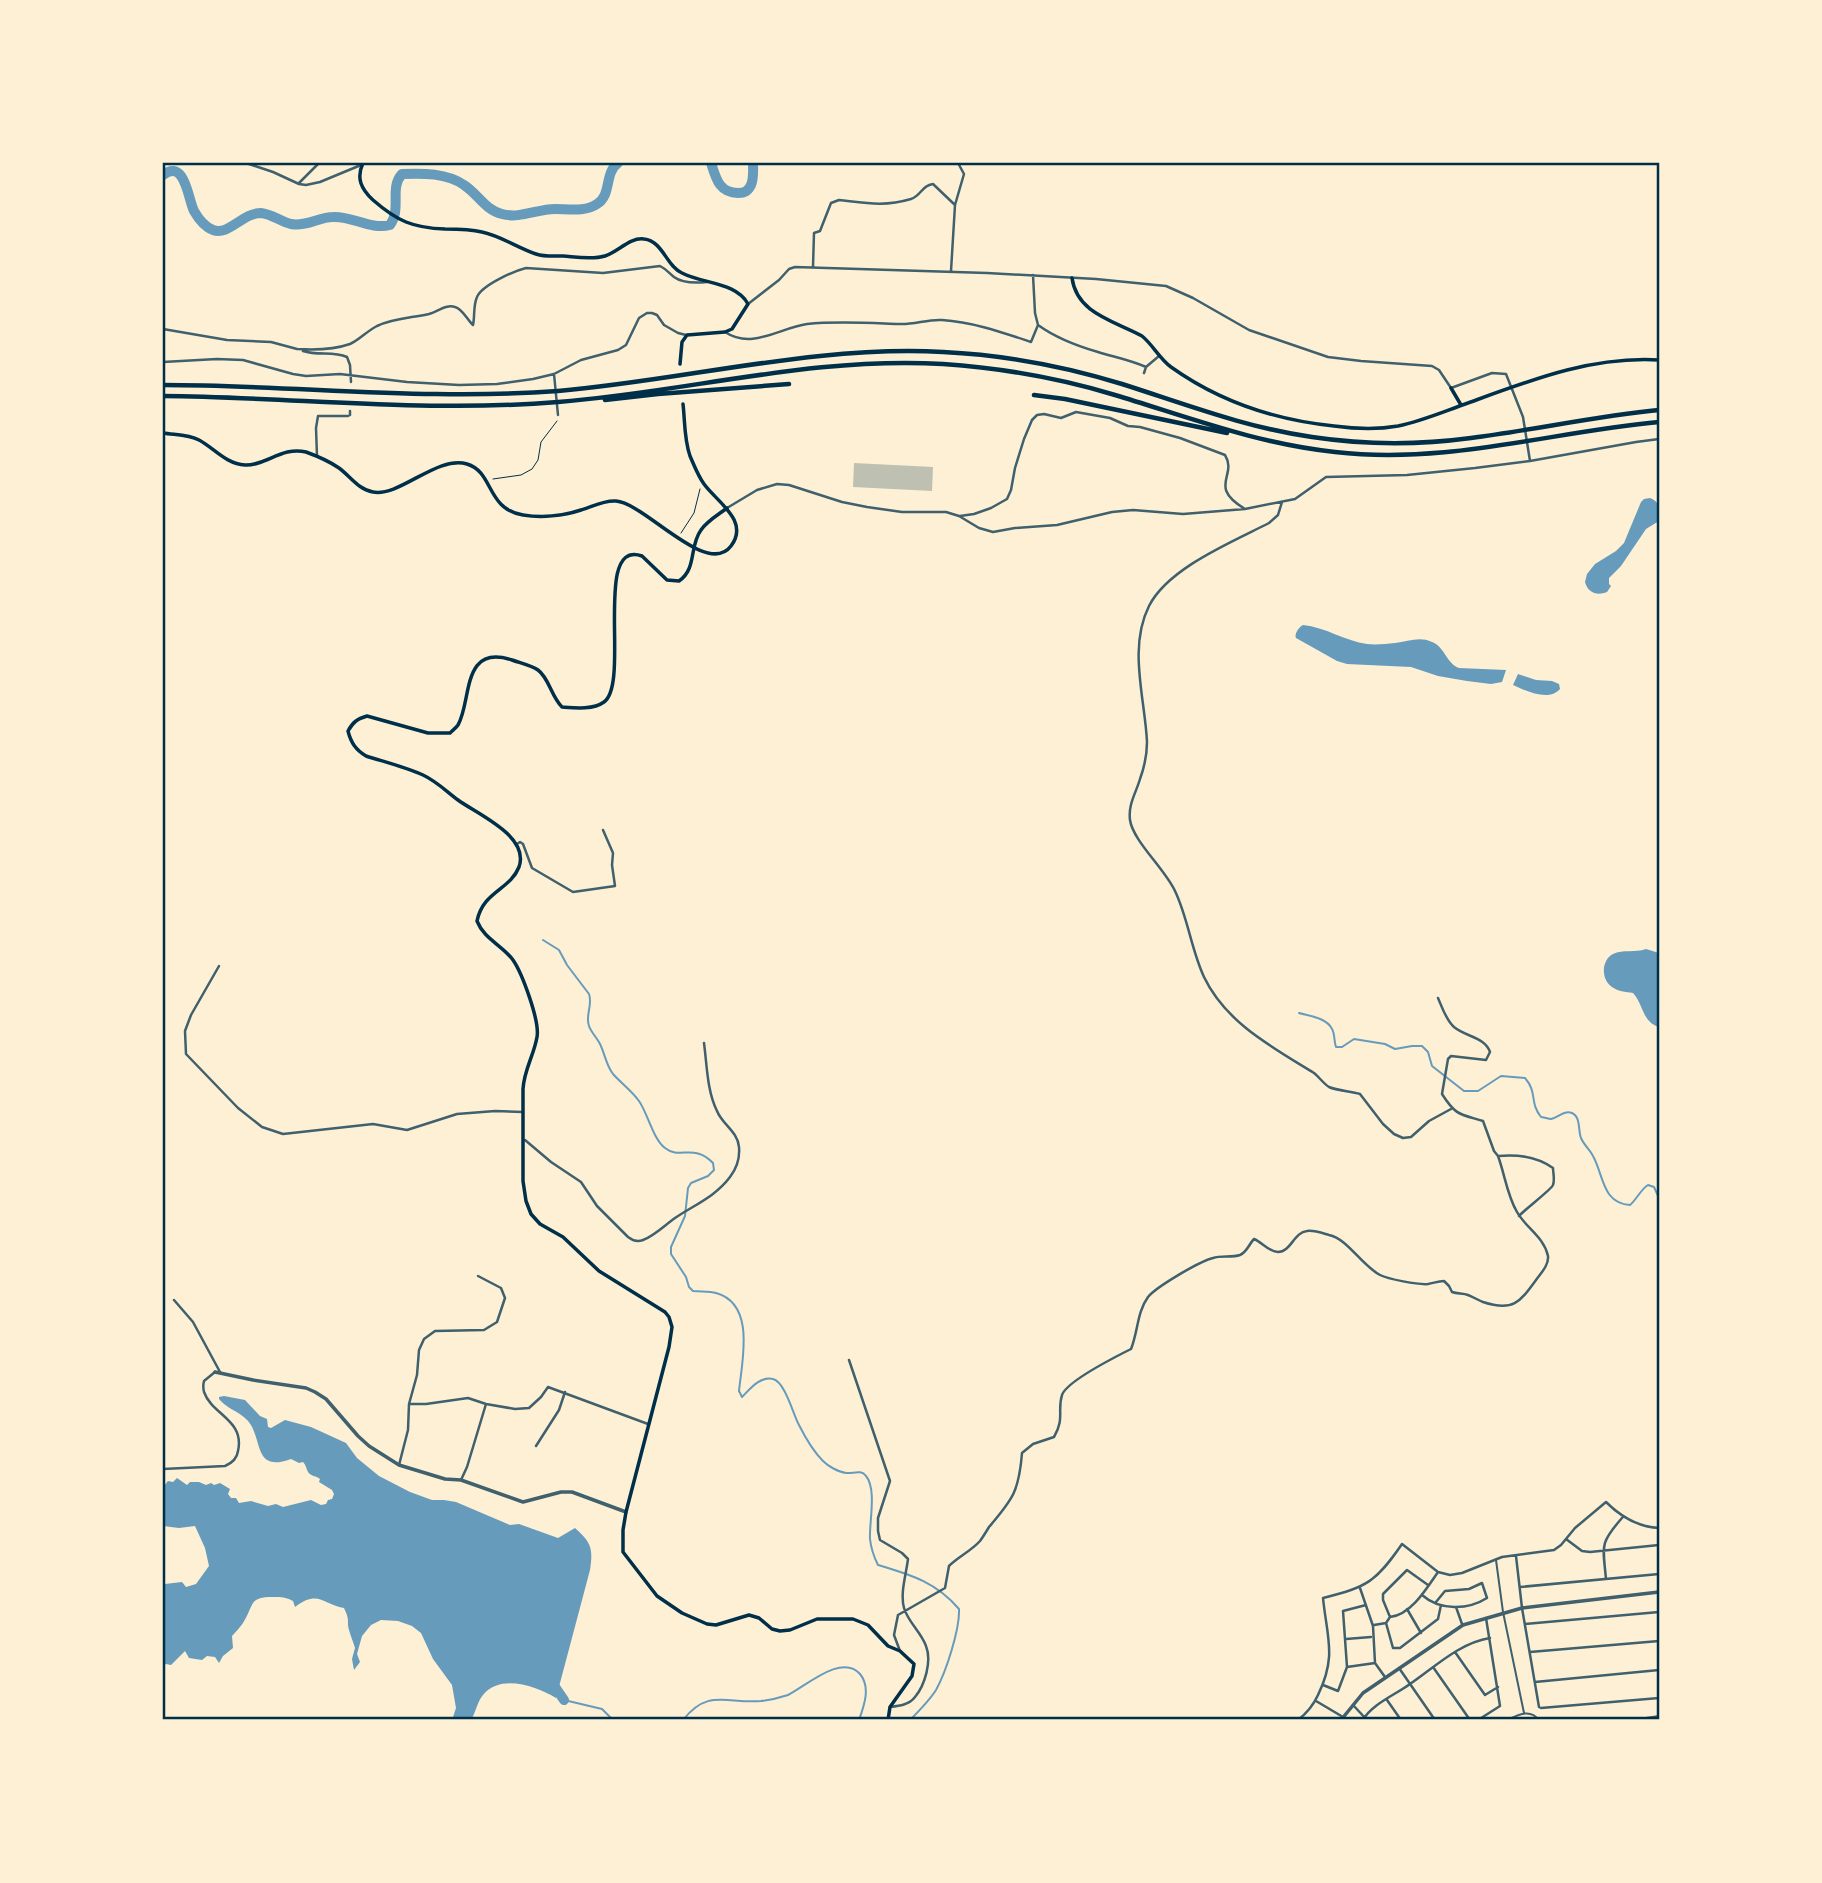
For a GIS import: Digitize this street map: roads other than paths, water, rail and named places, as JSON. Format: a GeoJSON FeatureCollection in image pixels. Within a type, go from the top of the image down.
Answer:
{"type":"FeatureCollection","features":[{"type":"Feature","properties":{"kind":"highway"},"geometry":{"type":"LineString","coordinates":[[163,385],[425,395],[516,393],[612,384],[793,358],[904,350],[980,354],[1051,366],[1120,384],[1243,423],[1339,441],[1401,443],[1471,439],[1594,417],[1659,410]]}},
{"type":"Feature","properties":{"kind":"highway"},"geometry":{"type":"LineString","coordinates":[[563,402],[822,367],[894,363],[942,364],[1014,372],[1080,386],[1206,425],[1272,442]]}},
{"type":"Feature","properties":{"kind":"highway"},"geometry":{"type":"LineString","coordinates":[[163,397],[468,407],[610,400],[789,384]]}},
{"type":"Feature","properties":{"kind":"highway"},"geometry":{"type":"LineString","coordinates":[[1034,395],[1076,401],[1272,442],[1368,455],[1438,454],[1659,422]]}},
{"type":"Feature","properties":{"kind":"main road"},"geometry":{"type":"LineString","coordinates":[[362,164],[359,179],[362,187],[388,213],[405,223],[428,228],[481,231],[542,256],[604,257],[635,240],[643,239],[658,246],[678,271],[739,294],[748,304],[732,329],[687,335],[682,342],[680,364]]}},
{"type":"Feature","properties":{"kind":"main road"},"geometry":{"type":"LineString","coordinates":[[1072,278],[1077,294],[1090,310],[1142,336],[1159,356],[1193,381],[1234,403],[1303,422],[1354,428],[1388,428],[1570,368],[1617,361],[1659,360]]}},
{"type":"Feature","properties":{"kind":"main road"},"geometry":{"type":"LineString","coordinates":[[1451,388],[1461,405]]}},
{"type":"Feature","properties":{"kind":"main road"},"geometry":{"type":"LineString","coordinates":[[163,433],[195,438],[228,460],[240,464],[249,465],[287,451],[317,456],[338,467],[360,486],[373,493],[389,490],[450,463],[465,463],[485,479],[502,507],[521,515],[537,517],[560,514],[608,501],[618,501],[639,510],[689,546],[709,553],[720,553],[730,547],[736,532],[734,519],[704,484],[687,447],[683,404]]}},
{"type":"Feature","properties":{"kind":"main road"},"geometry":{"type":"LineString","coordinates":[[727,508],[699,531],[689,571],[679,581],[667,580],[638,554],[622,561],[614,585],[616,668],[609,697],[605,702],[596,707],[562,707],[536,668],[494,657],[478,665],[471,676],[458,724],[450,733],[420,732],[367,716],[359,718],[348,731],[360,752],[430,779],[507,832],[517,844],[519,867],[513,876],[485,901],[477,921],[484,935],[507,951],[516,964],[536,1020],[537,1040],[524,1076],[523,1181],[526,1201],[531,1214],[540,1224],[562,1237],[599,1271],[669,1317],[672,1335],[626,1512],[623,1552],[657,1596],[670,1607],[706,1624],[716,1625],[748,1615],[759,1618],[772,1629],[780,1631],[790,1630],[817,1619],[853,1619],[868,1625],[888,1646],[900,1651],[914,1664],[912,1676],[890,1707],[888,1720]]}},
{"type":"Feature","properties":{"kind":"street"},"geometry":{"type":"LineString","coordinates":[[246,163],[306,185],[320,182],[362,164]]}},
{"type":"Feature","properties":{"kind":"street"},"geometry":{"type":"LineString","coordinates":[[299,184],[319,163]]}},
{"type":"Feature","properties":{"kind":"street"},"geometry":{"type":"LineString","coordinates":[[951,271],[955,205],[964,174],[958,163]]}},
{"type":"Feature","properties":{"kind":"street"},"geometry":{"type":"LineString","coordinates":[[813,267],[814,233],[820,231],[831,203],[836,200],[886,205],[916,197],[924,187],[933,184],[955,205]]}},
{"type":"Feature","properties":{"kind":"street"},"geometry":{"type":"LineString","coordinates":[[297,349],[317,350],[349,345],[368,331],[389,321],[431,313],[448,306],[460,310],[473,325],[475,305],[481,290],[526,268],[603,273],[660,266],[680,281],[708,282]]}},
{"type":"Feature","properties":{"kind":"street"},"geometry":{"type":"LineString","coordinates":[[748,304],[791,267],[1033,275],[1171,287],[1249,330],[1328,358],[1432,366],[1451,388],[1492,373],[1503,373],[1508,377],[1523,417],[1530,459]]}},
{"type":"Feature","properties":{"kind":"street"},"geometry":{"type":"LineString","coordinates":[[725,332],[735,338],[757,339],[806,324],[908,324],[939,319],[984,326],[1031,342],[1038,325],[1033,275]]}},
{"type":"Feature","properties":{"kind":"street"},"geometry":{"type":"LineString","coordinates":[[163,362],[243,360],[306,376],[351,375],[407,382],[498,384],[554,374],[581,360],[618,350],[626,345],[639,318],[647,313],[657,315],[664,325],[687,335]]}},
{"type":"Feature","properties":{"kind":"street"},"geometry":{"type":"LineString","coordinates":[[1038,325],[1065,341],[1146,367]]}},
{"type":"Feature","properties":{"kind":"street"},"geometry":{"type":"LineString","coordinates":[[163,329],[227,340],[271,342],[310,353],[345,356],[350,365],[351,382]]}},
{"type":"Feature","properties":{"kind":"street"},"geometry":{"type":"LineString","coordinates":[[1144,373],[1146,367],[1159,356]]}},
{"type":"Feature","properties":{"kind":"street"},"geometry":{"type":"LineString","coordinates":[[554,374],[558,415]]}},
{"type":"Feature","properties":{"kind":"street"},"geometry":{"type":"LineString","coordinates":[[317,456],[318,416],[348,416],[350,411]]}},
{"type":"Feature","properties":{"kind":"street"},"geometry":{"type":"LineString","coordinates":[[959,516],[992,508],[1007,499],[1024,439],[1037,415],[1061,418],[1076,412],[1110,418],[1180,438],[1225,455],[1229,463],[1225,480],[1226,493],[1245,509]]}},
{"type":"Feature","properties":{"kind":"street"},"geometry":{"type":"LineString","coordinates":[[727,508],[757,490],[777,484],[789,485],[854,505],[902,512],[946,512],[993,532],[1057,525],[1112,512],[1133,510],[1183,514],[1245,509],[1295,499],[1326,477],[1407,475],[1659,439]]}},
{"type":"Feature","properties":{"kind":"street"},"geometry":{"type":"LineString","coordinates":[[1282,502],[1278,515],[1269,523],[1180,572],[1160,589],[1150,604],[1140,631],[1147,745],[1141,778],[1130,807],[1133,830],[1175,890],[1204,977],[1216,997],[1244,1028],[1317,1076],[1327,1086],[1360,1094],[1383,1124],[1403,1138],[1411,1137],[1429,1121],[1451,1108]]}},
{"type":"Feature","properties":{"kind":"street"},"geometry":{"type":"LineString","coordinates":[[517,844],[523,844],[532,868],[573,892],[615,886],[613,853],[603,830]]}},
{"type":"Feature","properties":{"kind":"street"},"geometry":{"type":"LineString","coordinates":[[219,966],[191,1015],[185,1031],[186,1054],[238,1108],[262,1127],[283,1134],[373,1124],[407,1130],[457,1114],[523,1112]]}},
{"type":"Feature","properties":{"kind":"street"},"geometry":{"type":"LineString","coordinates":[[900,1651],[894,1635],[898,1615],[945,1588],[949,1566],[979,1542],[1013,1499],[1021,1473],[1022,1453],[1032,1444],[1054,1437],[1061,1426],[1061,1397],[1065,1389],[1131,1349],[1143,1306],[1149,1296],[1204,1261],[1239,1255],[1254,1239],[1275,1252],[1280,1252],[1298,1235],[1311,1231],[1339,1239],[1381,1276],[1421,1284],[1444,1281],[1452,1292],[1470,1295],[1485,1303],[1511,1306],[1527,1293],[1548,1262],[1548,1255],[1538,1235],[1519,1216],[1509,1197],[1498,1156],[1483,1121],[1464,1117],[1451,1108],[1442,1094],[1448,1059],[1451,1056],[1486,1060],[1490,1052],[1487,1044],[1450,1024],[1438,998]]}},
{"type":"Feature","properties":{"kind":"street"},"geometry":{"type":"LineString","coordinates":[[524,1140],[581,1182],[597,1206],[632,1241],[643,1240],[712,1196],[736,1168],[739,1146],[728,1126],[717,1114],[704,1043]]}},
{"type":"Feature","properties":{"kind":"street"},"geometry":{"type":"LineString","coordinates":[[1498,1156],[1530,1156],[1553,1168],[1552,1189],[1519,1216]]}},
{"type":"Feature","properties":{"kind":"street"},"geometry":{"type":"LineString","coordinates":[[399,1465],[408,1430],[409,1404],[417,1374],[419,1350],[424,1339],[435,1331],[484,1330],[497,1322],[505,1298],[502,1288],[478,1276]]}},
{"type":"Feature","properties":{"kind":"street"},"geometry":{"type":"LineString","coordinates":[[174,1300],[193,1322],[217,1372]]}},
{"type":"Feature","properties":{"kind":"street"},"geometry":{"type":"LineString","coordinates":[[849,1360],[891,1481],[878,1518],[880,1540],[908,1559],[904,1611],[928,1648],[927,1668],[915,1698],[901,1706],[890,1707]]}},
{"type":"Feature","properties":{"kind":"street"},"geometry":{"type":"LineString","coordinates":[[163,1469],[225,1466],[236,1458],[239,1448],[238,1433],[203,1390],[204,1381],[217,1372],[306,1388],[315,1392],[326,1399],[369,1446],[399,1465],[445,1479],[461,1480],[523,1502],[561,1492],[572,1492],[626,1512]]}},
{"type":"Feature","properties":{"kind":"street"},"geometry":{"type":"LineString","coordinates":[[409,1404],[468,1398],[515,1409],[529,1408],[548,1387],[648,1424]]}},
{"type":"Feature","properties":{"kind":"street"},"geometry":{"type":"LineString","coordinates":[[536,1446],[559,1410],[565,1392]]}},
{"type":"Feature","properties":{"kind":"street"},"geometry":{"type":"LineString","coordinates":[[461,1480],[486,1404]]}},
{"type":"Feature","properties":{"kind":"street"},"geometry":{"type":"LineString","coordinates":[[1298,1720],[1315,1701],[1329,1666],[1323,1598],[1360,1588],[1385,1568],[1402,1544],[1438,1572],[1450,1575],[1496,1559],[1554,1550],[1606,1502],[1623,1517],[1645,1527],[1659,1528]]}},
{"type":"Feature","properties":{"kind":"street"},"geometry":{"type":"LineString","coordinates":[[1606,1578],[1605,1540],[1623,1517]]}},
{"type":"Feature","properties":{"kind":"street"},"geometry":{"type":"LineString","coordinates":[[1566,1539],[1582,1551],[1590,1552],[1659,1545]]}},
{"type":"Feature","properties":{"kind":"street"},"geometry":{"type":"LineString","coordinates":[[1516,1556],[1522,1608],[1541,1709],[1659,1698]]}},
{"type":"Feature","properties":{"kind":"street"},"geometry":{"type":"LineString","coordinates":[[1496,1559],[1503,1612],[1524,1713]]}},
{"type":"Feature","properties":{"kind":"street"},"geometry":{"type":"LineString","coordinates":[[1390,1617],[1383,1594],[1407,1570],[1428,1585]]}},
{"type":"Feature","properties":{"kind":"street"},"geometry":{"type":"LineString","coordinates":[[1373,1626],[1386,1623],[1390,1617],[1407,1609],[1422,1595],[1438,1572]]}},
{"type":"Feature","properties":{"kind":"street"},"geometry":{"type":"LineString","coordinates":[[1520,1587],[1659,1574]]}},
{"type":"Feature","properties":{"kind":"street"},"geometry":{"type":"LineString","coordinates":[[1422,1595],[1441,1605],[1456,1607],[1475,1606],[1487,1598],[1482,1583],[1469,1589],[1445,1591],[1436,1602]]}},
{"type":"Feature","properties":{"kind":"street"},"geometry":{"type":"LineString","coordinates":[[1360,1588],[1373,1626],[1375,1662],[1385,1677]]}},
{"type":"Feature","properties":{"kind":"street"},"geometry":{"type":"LineString","coordinates":[[1315,1701],[1342,1719],[1363,1693],[1385,1677],[1463,1625],[1486,1617],[1522,1608],[1659,1592]]}},
{"type":"Feature","properties":{"kind":"street"},"geometry":{"type":"LineString","coordinates":[[1323,1685],[1338,1691],[1347,1667],[1343,1611],[1366,1605]]}},
{"type":"Feature","properties":{"kind":"street"},"geometry":{"type":"LineString","coordinates":[[1386,1623],[1393,1648],[1400,1648],[1438,1619],[1441,1605]]}},
{"type":"Feature","properties":{"kind":"street"},"geometry":{"type":"LineString","coordinates":[[1456,1607],[1463,1625]]}},
{"type":"Feature","properties":{"kind":"street"},"geometry":{"type":"LineString","coordinates":[[1407,1609],[1421,1633]]}},
{"type":"Feature","properties":{"kind":"street"},"geometry":{"type":"LineString","coordinates":[[1525,1625],[1659,1612]]}},
{"type":"Feature","properties":{"kind":"street"},"geometry":{"type":"LineString","coordinates":[[1478,1720],[1500,1706],[1486,1617]]}},
{"type":"Feature","properties":{"kind":"street"},"geometry":{"type":"LineString","coordinates":[[1346,1639],[1372,1637]]}},
{"type":"Feature","properties":{"kind":"street"},"geometry":{"type":"LineString","coordinates":[[1352,1704],[1365,1719],[1387,1700],[1455,1652],[1481,1639],[1490,1638]]}},
{"type":"Feature","properties":{"kind":"street"},"geometry":{"type":"LineString","coordinates":[[1530,1653],[1659,1641]]}},
{"type":"Feature","properties":{"kind":"street"},"geometry":{"type":"LineString","coordinates":[[1455,1652],[1485,1695],[1498,1687]]}},
{"type":"Feature","properties":{"kind":"street"},"geometry":{"type":"LineString","coordinates":[[1347,1667],[1375,1662]]}},
{"type":"Feature","properties":{"kind":"street"},"geometry":{"type":"LineString","coordinates":[[1433,1667],[1469,1720]]}},
{"type":"Feature","properties":{"kind":"street"},"geometry":{"type":"LineString","coordinates":[[1399,1668],[1435,1720]]}},
{"type":"Feature","properties":{"kind":"street"},"geometry":{"type":"LineString","coordinates":[[1535,1682],[1659,1670]]}},
{"type":"Feature","properties":{"kind":"street"},"geometry":{"type":"LineString","coordinates":[[1387,1700],[1401,1720]]}},
{"type":"Feature","properties":{"kind":"street"},"geometry":{"type":"LineString","coordinates":[[1507,1720],[1524,1713],[1532,1714],[1539,1720]]}},
{"type":"Feature","properties":{"kind":"street"},"geometry":{"type":"LineString","coordinates":[[1632,1720],[1659,1716]]}},
{"type":"Feature","properties":{"kind":"water"},"geometry":{"type":"Polygon","coordinates":[[[1650,498],[1658,504],[1659,521],[1646,529],[1621,566],[1609,578],[1611,586],[1607,592],[1600,594],[1591,591],[1585,582],[1587,574],[1595,564],[1624,543],[1641,502],[1650,498]]]}},
{"type":"Feature","properties":{"kind":"water"},"geometry":{"type":"Polygon","coordinates":[[[1303,625],[1367,644],[1427,640],[1436,644],[1451,663],[1459,668],[1506,670],[1502,682],[1491,684],[1438,676],[1411,667],[1347,664],[1296,638],[1297,631],[1303,625]]]}},
{"type":"Feature","properties":{"kind":"water"},"geometry":{"type":"Polygon","coordinates":[[[1518,674],[1536,680],[1552,681],[1559,684],[1560,689],[1550,695],[1531,692],[1513,685],[1518,674]]]}},
{"type":"Feature","properties":{"kind":"water"},"geometry":{"type":"Polygon","coordinates":[[[1646,949],[1659,953],[1659,1027],[1649,1021],[1633,993],[1614,988],[1608,984],[1604,975],[1606,961],[1613,954],[1646,949]]]}},
{"type":"Feature","properties":{"kind":"water"},"geometry":{"type":"Polygon","coordinates":[[[224,1396],[245,1400],[260,1416],[267,1419],[268,1427],[285,1420],[311,1427],[346,1443],[357,1458],[379,1476],[410,1492],[432,1500],[456,1502],[510,1525],[519,1524],[558,1538],[575,1528],[588,1542],[591,1563],[556,1698],[529,1686],[509,1683],[499,1685],[483,1695],[471,1720],[452,1720],[456,1708],[452,1685],[433,1659],[421,1633],[398,1621],[381,1620],[371,1625],[362,1636],[357,1654],[360,1662],[354,1670],[352,1659],[355,1648],[344,1608],[316,1599],[310,1599],[295,1607],[293,1601],[283,1597],[256,1600],[232,1636],[233,1648],[219,1663],[215,1657],[207,1656],[202,1660],[189,1658],[185,1651],[171,1665],[163,1665],[163,1581],[165,1584],[182,1582],[186,1587],[196,1584],[209,1566],[205,1548],[195,1526],[163,1526],[163,1487],[168,1481],[173,1482],[177,1478],[187,1485],[190,1482],[206,1485],[220,1483],[230,1489],[228,1494],[239,1503],[251,1501],[268,1506],[276,1504],[283,1507],[311,1500],[321,1505],[332,1499],[334,1494],[319,1482],[320,1479],[309,1473],[303,1462],[291,1459],[270,1461],[264,1457],[251,1426],[243,1416],[219,1399],[224,1396]]]}},
{"type":"Feature","properties":{"kind":"waterway"},"geometry":{"type":"LineString","coordinates":[[163,175],[170,171],[181,176],[194,211],[207,227],[219,231],[248,216],[261,213],[297,225],[333,217],[375,226],[390,225],[395,212],[396,186],[402,174],[450,178],[469,189],[491,209],[502,214],[515,215],[548,209],[582,209],[593,207],[602,200],[611,172],[618,163]]}},
{"type":"Feature","properties":{"kind":"waterway"},"geometry":{"type":"LineString","coordinates":[[711,163],[722,187],[738,193],[749,189],[753,177],[753,163]]}},
{"type":"Feature","properties":{"kind":"waterway"},"geometry":{"type":"LineString","coordinates":[[543,940],[559,950],[589,994],[590,1028],[611,1071],[639,1101],[661,1144],[676,1153],[700,1154],[713,1163],[714,1170],[708,1176],[691,1183],[688,1188],[685,1216],[671,1247],[671,1254],[693,1291],[716,1293],[729,1299],[737,1309],[744,1335],[739,1391],[742,1397],[760,1381],[777,1381],[819,1457],[840,1471],[857,1472],[866,1476],[872,1497],[870,1539],[878,1565],[932,1586],[959,1609],[955,1639],[940,1682],[910,1720]]}},
{"type":"Feature","properties":{"kind":"waterway"},"geometry":{"type":"LineString","coordinates":[[1299,1013],[1318,1018],[1330,1025],[1336,1047],[1342,1047],[1354,1039],[1385,1044],[1395,1049],[1422,1046],[1428,1052],[1432,1066],[1464,1091],[1478,1091],[1501,1076],[1525,1078],[1541,1117],[1551,1119],[1566,1112],[1575,1115],[1581,1138],[1597,1164],[1605,1187],[1614,1199],[1630,1205],[1648,1185],[1654,1187],[1659,1198]]}},
{"type":"Feature","properties":{"kind":"waterway"},"geometry":{"type":"LineString","coordinates":[[683,1720],[692,1710],[710,1701],[761,1701],[778,1698],[788,1695],[824,1673],[844,1667],[860,1674],[865,1685],[859,1720]]}},
{"type":"Feature","properties":{"kind":"waterway"},"geometry":{"type":"LineString","coordinates":[[551,1681],[564,1700]]}},
{"type":"Feature","properties":{"kind":"waterway"},"geometry":{"type":"LineString","coordinates":[[564,1700],[602,1709],[613,1720]]}}]}
